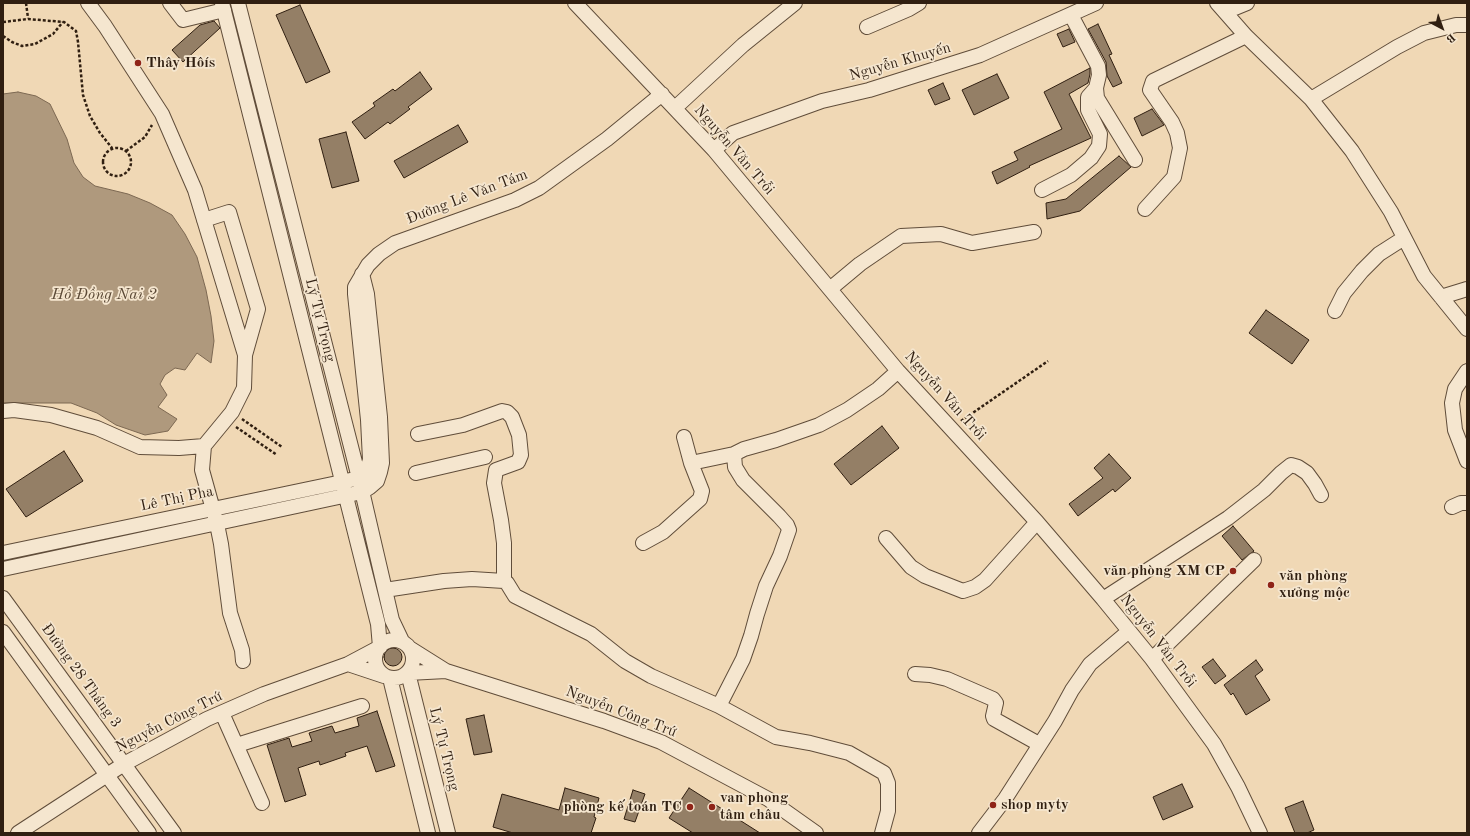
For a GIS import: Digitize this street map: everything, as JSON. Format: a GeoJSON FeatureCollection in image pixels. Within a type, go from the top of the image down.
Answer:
{"type":"FeatureCollection","features":[{"type":"Feature","properties":{"kind":"street"},"geometry":{"type":"LineString","coordinates":[[88,3],[105,26],[162,114],[195,190],[245,355]]}},
{"type":"Feature","properties":{"kind":"street"},"geometry":{"type":"LineString","coordinates":[[170,3],[183,20],[223,6]]}},
{"type":"Feature","properties":{"kind":"street","name":"Lý Tự Trọng"},"geometry":{"type":"LineString","coordinates":[[238,3],[359,478],[392,620],[407,645]]}},
{"type":"Feature","properties":{"kind":"street","name":"Nguyễn Văn Trỗi"},"geometry":{"type":"LineString","coordinates":[[575,3],[714,150],[898,371],[1037,522],[1104,599],[1152,659],[1214,744],[1238,787],[1260,833]]}},
{"type":"Feature","properties":{"kind":"street"},"geometry":{"type":"LineString","coordinates":[[675,108],[744,45],[795,3]]}},
{"type":"Feature","properties":{"kind":"street"},"geometry":{"type":"LineString","coordinates":[[867,27],[909,9],[919,3]]}},
{"type":"Feature","properties":{"kind":"street","name":"Nguyễn Khuyến"},"geometry":{"type":"LineString","coordinates":[[714,150],[734,133],[822,101],[869,90],[980,55],[1096,3]]}},
{"type":"Feature","properties":{"kind":"street"},"geometry":{"type":"LineString","coordinates":[[1221,7],[1247,3]]}},
{"type":"Feature","properties":{"kind":"street","name":"Lý Tự Trọng"},"geometry":{"type":"LineString","coordinates":[[223,6],[378,624],[380,647]]}},
{"type":"Feature","properties":{"kind":"street"},"geometry":{"type":"LineString","coordinates":[[1221,7],[1246,36],[1311,100],[1352,151],[1392,212],[1424,276],[1440,297],[1466,325]]}},
{"type":"Feature","properties":{"kind":"street"},"geometry":{"type":"LineString","coordinates":[[1071,15],[1098,66],[1099,75],[1096,88],[1097,98],[1135,160]]}},
{"type":"Feature","properties":{"kind":"street"},"geometry":{"type":"LineString","coordinates":[[1311,100],[1396,47],[1424,33],[1456,25],[1467,25]]}},
{"type":"Feature","properties":{"kind":"street"},"geometry":{"type":"LineString","coordinates":[[1145,209],[1174,177],[1180,148],[1177,133],[1172,122],[1150,90],[1153,81],[1246,36]]}},
{"type":"Feature","properties":{"kind":"street"},"geometry":{"type":"LineString","coordinates":[[1042,190],[1071,175],[1091,158],[1098,146],[1100,134],[1088,110],[1088,97],[1096,88]]}},
{"type":"Feature","properties":{"kind":"street","name":"Đường Lê Văn Tám"},"geometry":{"type":"LineString","coordinates":[[359,478],[364,475],[370,460],[368,420],[355,287],[368,265],[379,254],[395,244],[515,200],[538,188],[607,139],[662,94]]}},
{"type":"Feature","properties":{"kind":"street"},"geometry":{"type":"LineString","coordinates":[[204,220],[229,212],[258,309],[245,355],[244,388],[228,416],[204,446],[202,470],[217,524],[230,613],[242,650],[243,661]]}},
{"type":"Feature","properties":{"kind":"street"},"geometry":{"type":"LineString","coordinates":[[830,288],[860,264],[901,236],[941,234],[972,243],[1034,232]]}},
{"type":"Feature","properties":{"kind":"street"},"geometry":{"type":"LineString","coordinates":[[1334,311],[1344,293],[1362,271],[1379,254],[1404,238]]}},
{"type":"Feature","properties":{"kind":"street"},"geometry":{"type":"LineString","coordinates":[[3,569],[346,496],[362,492],[377,481],[382,463],[380,417],[367,294],[362,274]]}},
{"type":"Feature","properties":{"kind":"street"},"geometry":{"type":"LineString","coordinates":[[1440,297],[1467,289]]}},
{"type":"Feature","properties":{"kind":"street"},"geometry":{"type":"LineString","coordinates":[[691,463],[734,454],[744,449],[819,425],[847,410],[878,389],[898,371]]}},
{"type":"Feature","properties":{"kind":"street"},"geometry":{"type":"LineString","coordinates":[[1467,371],[1455,389],[1452,403],[1455,430],[1467,461]]}},
{"type":"Feature","properties":{"kind":"street"},"geometry":{"type":"LineString","coordinates":[[3,411],[14,410],[59,417],[97,428],[140,447],[179,448],[204,446]]}},
{"type":"Feature","properties":{"kind":"street"},"geometry":{"type":"LineString","coordinates":[[418,434],[463,425],[502,411],[507,412],[512,417],[519,435],[521,455],[518,462],[496,470],[494,483],[504,544],[504,581]]}},
{"type":"Feature","properties":{"kind":"street"},"geometry":{"type":"LineString","coordinates":[[643,544],[663,532],[700,499],[702,491],[691,463],[684,437]]}},
{"type":"Feature","properties":{"kind":"street"},"geometry":{"type":"LineString","coordinates":[[719,706],[742,659],[766,586],[780,556],[789,530],[779,516],[743,480],[735,467],[734,454]]}},
{"type":"Feature","properties":{"kind":"street"},"geometry":{"type":"LineString","coordinates":[[416,473],[486,457]]}},
{"type":"Feature","properties":{"kind":"street"},"geometry":{"type":"LineString","coordinates":[[1104,599],[1228,518],[1264,490],[1280,473],[1292,465],[1307,473],[1321,495]]}},
{"type":"Feature","properties":{"kind":"street","name":"Lê Thị Pha"},"geometry":{"type":"LineString","coordinates":[[3,553],[359,478]]}},
{"type":"Feature","properties":{"kind":"street"},"geometry":{"type":"LineString","coordinates":[[1452,507],[1461,503],[1467,503]]}},
{"type":"Feature","properties":{"kind":"street"},"geometry":{"type":"LineString","coordinates":[[886,538],[911,567],[925,576],[963,591],[975,588],[986,580],[1037,522]]}},
{"type":"Feature","properties":{"kind":"street"},"geometry":{"type":"LineString","coordinates":[[1152,659],[1254,560]]}},
{"type":"Feature","properties":{"kind":"street"},"geometry":{"type":"LineString","coordinates":[[385,590],[444,581],[472,579],[504,581],[507,583],[515,596],[591,634],[632,665],[651,676],[719,706],[776,737],[810,743],[849,754],[884,773],[888,783],[888,811],[882,833]]}},
{"type":"Feature","properties":{"kind":"street","name":"Đường 28 Tháng 3"},"geometry":{"type":"LineString","coordinates":[[3,598],[174,833]]}},
{"type":"Feature","properties":{"kind":"street"},"geometry":{"type":"LineString","coordinates":[[979,833],[1005,799],[1055,721],[1072,690],[1090,664],[1129,631]]}},
{"type":"Feature","properties":{"kind":"street"},"geometry":{"type":"LineString","coordinates":[[3,632],[149,833]]}},
{"type":"Feature","properties":{"kind":"street"},"geometry":{"type":"LineString","coordinates":[[348,664],[387,677],[397,678],[408,673],[412,667],[414,655],[407,645],[390,640],[376,652],[375,659],[376,666],[379,671],[387,677],[428,833]]}},
{"type":"Feature","properties":{"kind":"street","name":"Nguyễn Công Trứ"},"geometry":{"type":"LineString","coordinates":[[407,645],[446,671],[604,721],[661,742],[768,799],[814,832]]}},
{"type":"Feature","properties":{"kind":"street","name":"Nguyễn Công Trứ"},"geometry":{"type":"LineString","coordinates":[[18,833],[107,774],[222,712],[264,694],[348,664],[380,647]]}},
{"type":"Feature","properties":{"kind":"street","name":"Nguyễn Công Trứ"},"geometry":{"type":"LineString","coordinates":[[408,673],[446,671]]}},
{"type":"Feature","properties":{"kind":"street","name":"Lý Tự Trọng"},"geometry":{"type":"LineString","coordinates":[[408,673],[448,833]]}},
{"type":"Feature","properties":{"kind":"street"},"geometry":{"type":"LineString","coordinates":[[915,674],[930,675],[947,679],[993,699],[996,703],[993,716],[994,719],[1039,744]]}},
{"type":"Feature","properties":{"kind":"street"},"geometry":{"type":"LineString","coordinates":[[237,745],[362,706]]}},
{"type":"Feature","properties":{"kind":"street"},"geometry":{"type":"LineString","coordinates":[[222,712],[262,803]]}},
{"type":"Feature","properties":{"kind":"path"},"geometry":{"type":"LineString","coordinates":[[26,3],[28,18]]}},
{"type":"Feature","properties":{"kind":"path"},"geometry":{"type":"LineString","coordinates":[[3,22],[28,18],[64,22],[76,31],[83,95],[90,116],[112,148]]}},
{"type":"Feature","properties":{"kind":"path"},"geometry":{"type":"LineString","coordinates":[[3,36],[22,46],[35,44],[53,34],[64,22]]}},
{"type":"Feature","properties":{"kind":"path"},"geometry":{"type":"LineString","coordinates":[[126,151],[145,137],[152,124],[162,114]]}},
{"type":"Feature","properties":{"kind":"path"},"geometry":{"type":"LineString","coordinates":[[112,148],[126,151],[131,159],[129,169],[125,174],[115,176],[107,172],[102,164],[104,156],[107,152],[112,148]]}},
{"type":"Feature","properties":{"kind":"path"},"geometry":{"type":"LineString","coordinates":[[950,428],[1048,361]]}},
{"type":"Feature","properties":{"kind":"path"},"geometry":{"type":"LineString","coordinates":[[228,416],[282,447]]}},
{"type":"Feature","properties":{"kind":"path"},"geometry":{"type":"LineString","coordinates":[[228,416],[277,455]]}},
{"type":"Feature","properties":{"kind":"water","name":"Hồ Đồng Nai 2"},"geometry":{"type":"Polygon","coordinates":[[[18,92],[36,96],[50,104],[67,139],[74,163],[83,177],[95,186],[128,194],[150,203],[172,215],[185,234],[197,257],[211,316],[214,341],[211,363],[197,353],[185,370],[175,368],[165,375],[160,384],[167,395],[158,407],[177,419],[168,431],[145,435],[116,425],[97,413],[71,403],[3,403],[3,94],[18,92]]]}},
{"type":"Feature","properties":{"kind":"building"},"geometry":{"type":"Polygon","coordinates":[[[300,5],[330,72],[306,83],[276,15],[300,5]]]}},
{"type":"Feature","properties":{"kind":"building"},"geometry":{"type":"Polygon","coordinates":[[[214,21],[220,28],[183,62],[172,50],[200,25],[214,21]]]}},
{"type":"Feature","properties":{"kind":"building"},"geometry":{"type":"Polygon","coordinates":[[[1098,24],[1112,54],[1109,55],[1122,83],[1113,87],[1107,76],[1106,62],[1088,29],[1098,24]]]}},
{"type":"Feature","properties":{"kind":"building"},"geometry":{"type":"Polygon","coordinates":[[[1069,29],[1075,42],[1063,47],[1057,34],[1069,29]]]}},
{"type":"Feature","properties":{"kind":"building"},"geometry":{"type":"Polygon","coordinates":[[[1090,68],[1088,83],[1069,94],[1091,138],[1029,166],[1030,167],[997,184],[992,172],[1018,160],[1014,152],[1062,129],[1044,92],[1090,68]]]}},
{"type":"Feature","properties":{"kind":"building"},"geometry":{"type":"Polygon","coordinates":[[[420,72],[432,89],[408,107],[410,109],[390,124],[388,122],[365,139],[352,122],[375,106],[373,103],[393,89],[395,91],[420,72]]]}},
{"type":"Feature","properties":{"kind":"building"},"geometry":{"type":"Polygon","coordinates":[[[997,74],[1009,98],[974,115],[962,90],[997,74]]]}},
{"type":"Feature","properties":{"kind":"building"},"geometry":{"type":"Polygon","coordinates":[[[943,83],[950,99],[935,105],[928,90],[943,83]]]}},
{"type":"Feature","properties":{"kind":"building"},"geometry":{"type":"Polygon","coordinates":[[[1152,109],[1164,125],[1142,136],[1134,118],[1152,109]]]}},
{"type":"Feature","properties":{"kind":"building"},"geometry":{"type":"Polygon","coordinates":[[[458,125],[468,142],[404,178],[394,161],[458,125]]]}},
{"type":"Feature","properties":{"kind":"building"},"geometry":{"type":"Polygon","coordinates":[[[346,132],[359,181],[332,188],[319,139],[346,132]]]}},
{"type":"Feature","properties":{"kind":"building"},"geometry":{"type":"Polygon","coordinates":[[[1119,156],[1131,167],[1080,211],[1047,219],[1046,203],[1066,199],[1119,156]]]}},
{"type":"Feature","properties":{"kind":"building"},"geometry":{"type":"Polygon","coordinates":[[[1266,310],[1309,340],[1292,364],[1249,333],[1266,310]]]}},
{"type":"Feature","properties":{"kind":"building"},"geometry":{"type":"Polygon","coordinates":[[[882,426],[899,448],[851,485],[834,464],[882,426]]]}},
{"type":"Feature","properties":{"kind":"building"},"geometry":{"type":"Polygon","coordinates":[[[64,451],[83,481],[26,517],[6,489],[64,451]]]}},
{"type":"Feature","properties":{"kind":"building"},"geometry":{"type":"Polygon","coordinates":[[[1109,454],[1131,478],[1115,492],[1113,489],[1078,516],[1069,504],[1103,478],[1094,468],[1109,454]]]}},
{"type":"Feature","properties":{"kind":"building"},"geometry":{"type":"Polygon","coordinates":[[[1233,526],[1254,551],[1242,560],[1222,536],[1233,526]]]}},
{"type":"Feature","properties":{"kind":"building"},"geometry":{"type":"Polygon","coordinates":[[[393,648],[399,651],[402,657],[399,663],[393,666],[387,663],[384,657],[387,651],[393,648]]]}},
{"type":"Feature","properties":{"kind":"building"},"geometry":{"type":"Polygon","coordinates":[[[1213,659],[1226,676],[1215,684],[1202,667],[1213,659]]]}},
{"type":"Feature","properties":{"kind":"building"},"geometry":{"type":"Polygon","coordinates":[[[1256,660],[1263,670],[1255,676],[1270,700],[1246,715],[1233,693],[1231,695],[1224,685],[1256,660]]]}},
{"type":"Feature","properties":{"kind":"building"},"geometry":{"type":"Polygon","coordinates":[[[377,711],[395,766],[376,772],[367,746],[345,753],[346,756],[320,765],[319,761],[298,768],[306,795],[285,802],[267,745],[289,738],[292,747],[312,741],[309,733],[332,726],[335,733],[359,726],[357,718],[377,711]]]}},
{"type":"Feature","properties":{"kind":"building"},"geometry":{"type":"Polygon","coordinates":[[[484,715],[492,752],[474,755],[466,719],[484,715]]]}},
{"type":"Feature","properties":{"kind":"building"},"geometry":{"type":"Polygon","coordinates":[[[1182,784],[1193,807],[1163,820],[1153,797],[1182,784]]]}},
{"type":"Feature","properties":{"kind":"building"},"geometry":{"type":"Polygon","coordinates":[[[565,788],[599,798],[594,817],[596,818],[591,833],[513,833],[493,827],[502,794],[559,810],[565,788]]]}},
{"type":"Feature","properties":{"kind":"building"},"geometry":{"type":"Polygon","coordinates":[[[689,788],[760,833],[693,833],[669,818],[689,788]]]}},
{"type":"Feature","properties":{"kind":"building"},"geometry":{"type":"Polygon","coordinates":[[[633,790],[645,794],[635,822],[624,819],[633,790]]]}},
{"type":"Feature","properties":{"kind":"building"},"geometry":{"type":"Polygon","coordinates":[[[1303,801],[1314,830],[1307,833],[1295,833],[1285,808],[1303,801]]]}},
{"type":"Feature","properties":{"kind":"place","name":"Thây Hôís"},"geometry":{"type":"Point","coordinates":[138,63]}},
{"type":"Feature","properties":{"kind":"place","name":"văn phòng XM CP"},"geometry":{"type":"Point","coordinates":[1233,571]}},
{"type":"Feature","properties":{"kind":"place","name":"văn phòng xưởng mộc"},"geometry":{"type":"Point","coordinates":[1271,585]}},
{"type":"Feature","properties":{"kind":"place","name":"shop myty"},"geometry":{"type":"Point","coordinates":[993,805]}},
{"type":"Feature","properties":{"kind":"place","name":"phòng kế toán TC"},"geometry":{"type":"Point","coordinates":[690,807]}},
{"type":"Feature","properties":{"kind":"place","name":"van phong tâm châu"},"geometry":{"type":"Point","coordinates":[712,807]}}]}
